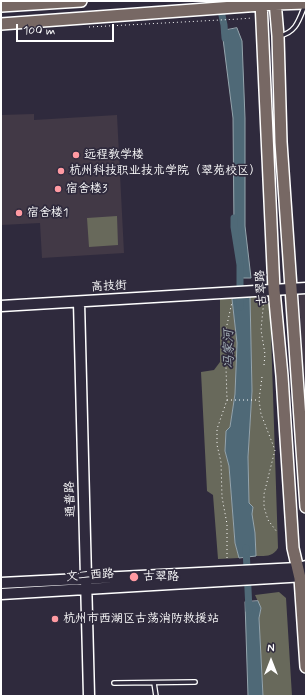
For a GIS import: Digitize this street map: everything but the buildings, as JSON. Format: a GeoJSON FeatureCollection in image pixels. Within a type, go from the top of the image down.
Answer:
{"type":"FeatureCollection","features":[{"type":"Feature","properties":{"kind":"main road"},"geometry":{"type":"LineString","coordinates":[[1,6],[81,1]]}},
{"type":"Feature","properties":{"kind":"main road"},"geometry":{"type":"LineString","coordinates":[[275,2],[278,36],[281,142],[306,507]]}},
{"type":"Feature","properties":{"kind":"main road"},"geometry":{"type":"LineString","coordinates":[[1,24],[237,7],[275,2],[306,3]]}},
{"type":"Feature","properties":{"kind":"main road","name":"古翠路"},"geometry":{"type":"LineString","coordinates":[[261,3],[274,290],[282,376],[293,548],[302,572],[306,667]]}},
{"type":"Feature","properties":{"kind":"street"},"geometry":{"type":"LineString","coordinates":[[274,290],[306,288]]}},
{"type":"Feature","properties":{"kind":"street","name":"高技街"},"geometry":{"type":"LineString","coordinates":[[1,306],[274,290]]}},
{"type":"Feature","properties":{"kind":"street","name":"通普路"},"geometry":{"type":"LineString","coordinates":[[79,302],[89,696]]}},
{"type":"Feature","properties":{"kind":"street","name":"文二西路"},"geometry":{"type":"LineString","coordinates":[[1,594],[86,584],[302,572]]}},
{"type":"Feature","properties":{"kind":"street","name":"文二西路"},"geometry":{"type":"LineString","coordinates":[[1,583],[86,584]]}},
{"type":"Feature","properties":{"kind":"lane"},"geometry":{"type":"LineString","coordinates":[[278,36],[289,33],[295,27],[306,3]]}},
{"type":"Feature","properties":{"kind":"lane"},"geometry":{"type":"LineString","coordinates":[[114,683],[196,682]]}},
{"type":"Feature","properties":{"kind":"lane"},"geometry":{"type":"LineString","coordinates":[[154,683],[156,696]]}},
{"type":"Feature","properties":{"kind":"path"},"geometry":{"type":"LineString","coordinates":[[86,27],[239,19]]}},
{"type":"Feature","properties":{"kind":"path"},"geometry":{"type":"LineString","coordinates":[[264,365],[265,354],[261,330],[265,297]]}},
{"type":"Feature","properties":{"kind":"path"},"geometry":{"type":"LineString","coordinates":[[227,558],[227,524],[222,497],[221,462],[217,445],[217,429],[227,400],[225,334],[232,299]]}},
{"type":"Feature","properties":{"kind":"path"},"geometry":{"type":"LineString","coordinates":[[262,377],[259,400],[261,414],[274,450],[264,494],[264,507],[268,520],[278,532]]}},
{"type":"Feature","properties":{"kind":"path"},"geometry":{"type":"LineString","coordinates":[[227,400],[259,400]]}},
{"type":"Feature","properties":{"kind":"shaded area","name":"杭州科技职业技术学院（翠苑校区）"},"geometry":{"type":"Polygon","coordinates":[[[34,114],[34,120],[117,115],[124,253],[42,258],[40,223],[1,225],[1,115],[34,114]]]}},
{"type":"Feature","properties":{"kind":"shaded area"},"geometry":{"type":"Polygon","coordinates":[[[299,293],[306,293],[306,429],[299,293]]]}},
{"type":"Feature","properties":{"kind":"green space"},"geometry":{"type":"Polygon","coordinates":[[[117,216],[118,245],[89,247],[87,218],[117,216]]]}},
{"type":"Feature","properties":{"kind":"green space"},"geometry":{"type":"Polygon","coordinates":[[[250,296],[265,297],[270,303],[278,548],[274,553],[263,556],[256,556],[255,533],[251,514],[253,507],[249,503],[248,457],[252,391],[250,296]]]}},
{"type":"Feature","properties":{"kind":"green space"},"geometry":{"type":"Polygon","coordinates":[[[220,299],[232,299],[237,343],[235,394],[230,427],[226,431],[225,451],[229,466],[235,543],[239,558],[218,559],[213,495],[207,491],[201,372],[214,370],[220,362],[220,299]]]}},
{"type":"Feature","properties":{"kind":"green space"},"geometry":{"type":"Polygon","coordinates":[[[279,592],[286,598],[292,696],[263,696],[259,617],[261,608],[255,595],[279,592]]]}},
{"type":"Feature","properties":{"kind":"water"},"geometry":{"type":"Polygon","coordinates":[[[237,28],[242,41],[245,118],[245,226],[251,278],[240,278],[240,265],[234,227],[233,118],[222,31],[237,28]]]}},
{"type":"Feature","properties":{"kind":"water"},"geometry":{"type":"Polygon","coordinates":[[[250,296],[252,391],[248,457],[249,503],[253,507],[252,514],[256,556],[239,558],[235,543],[229,466],[225,451],[226,431],[230,427],[235,394],[237,343],[232,299],[250,296]]]}},
{"type":"Feature","properties":{"kind":"water"},"geometry":{"type":"Polygon","coordinates":[[[258,601],[261,608],[259,618],[263,696],[248,696],[245,602],[258,601]]]}},
{"type":"Feature","properties":{"kind":"waterway","name":"冯家河"},"geometry":{"type":"LineString","coordinates":[[219,1],[225,38]]}},
{"type":"Feature","properties":{"kind":"waterway","name":"冯家河"},"geometry":{"type":"LineString","coordinates":[[234,218],[240,265],[240,307]]}},
{"type":"Feature","properties":{"kind":"waterway","name":"冯家河"},"geometry":{"type":"LineString","coordinates":[[246,548],[249,610]]}},
{"type":"Feature","properties":{"kind":"place","name":"远程教学楼"},"geometry":{"type":"Point","coordinates":[76,155]}},
{"type":"Feature","properties":{"kind":"place","name":"杭州科技职业技术学院（翠苑校区）"},"geometry":{"type":"Point","coordinates":[61,171]}},
{"type":"Feature","properties":{"kind":"place","name":"宿舍楼3"},"geometry":{"type":"Point","coordinates":[58,189]}},
{"type":"Feature","properties":{"kind":"place","name":"宿舍楼1"},"geometry":{"type":"Point","coordinates":[19,213]}},
{"type":"Feature","properties":{"kind":"place","name":"古翠路"},"geometry":{"type":"Point","coordinates":[134,577]}},
{"type":"Feature","properties":{"kind":"place","name":"杭州市西湖区古荡消防救援站"},"geometry":{"type":"Point","coordinates":[55,619]}}]}
